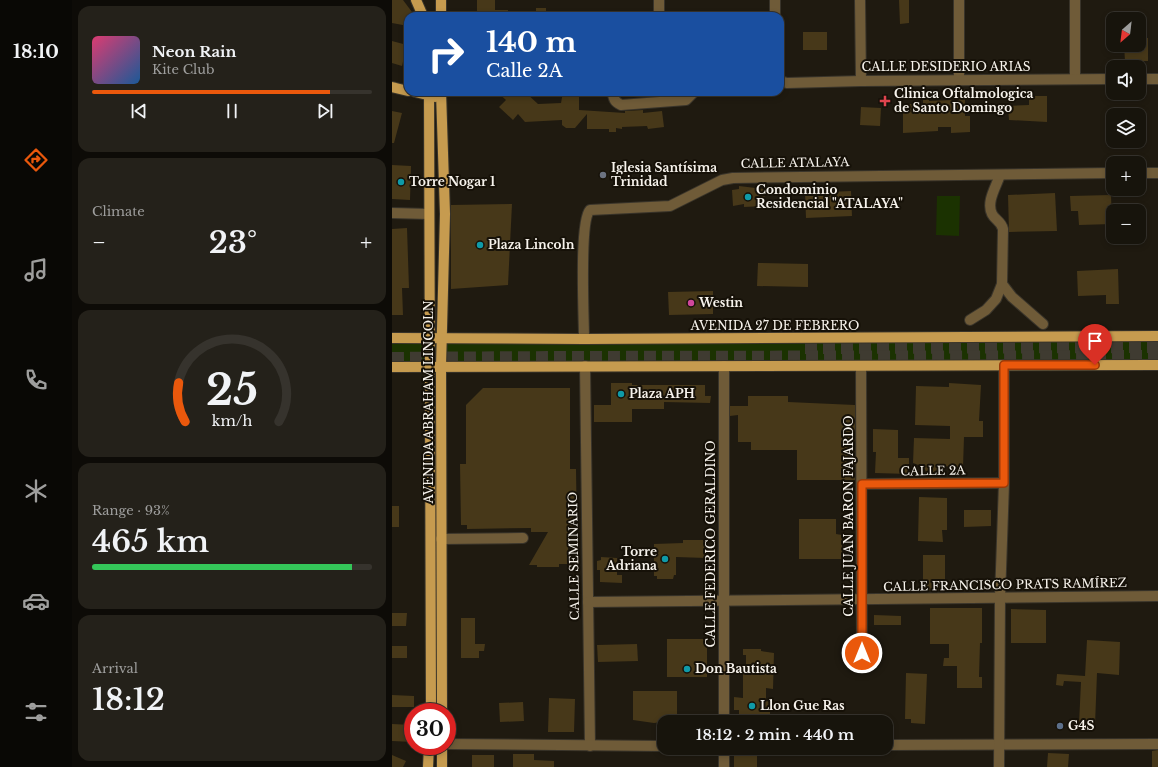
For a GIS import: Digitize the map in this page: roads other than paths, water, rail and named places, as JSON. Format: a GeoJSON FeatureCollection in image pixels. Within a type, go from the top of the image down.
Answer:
{"type":"FeatureCollection","features":[{"type":"Feature","properties":{"kind":"main road"},"geometry":{"type":"LineString","coordinates":[[416,0],[422,12]]}},
{"type":"Feature","properties":{"kind":"main road"},"geometry":{"type":"LineString","coordinates":[[424,12],[425,0]]}},
{"type":"Feature","properties":{"kind":"main road"},"geometry":{"type":"LineString","coordinates":[[441,0],[441,12]]}},
{"type":"Feature","properties":{"kind":"main road"},"geometry":{"type":"LineString","coordinates":[[392,87],[404,90]]}},
{"type":"Feature","properties":{"kind":"main road","name":"AVENIDA ABRAHAM LINCOLN"},"geometry":{"type":"LineString","coordinates":[[429,96],[431,703]]}},
{"type":"Feature","properties":{"kind":"main road","name":"AVENIDA ABRAHAM LINCOLN"},"geometry":{"type":"LineString","coordinates":[[441,96],[445,214],[440,367],[442,703]]}},
{"type":"Feature","properties":{"kind":"main road","name":"AVENIDA 27 DE FEBRERO"},"geometry":{"type":"LineString","coordinates":[[392,338],[584,339],[1158,336]]}},
{"type":"Feature","properties":{"kind":"main road"},"geometry":{"type":"LineString","coordinates":[[392,367],[1158,365]]}},
{"type":"Feature","properties":{"kind":"main road"},"geometry":{"type":"LineString","coordinates":[[428,767],[429,755]]}},
{"type":"Feature","properties":{"kind":"main road"},"geometry":{"type":"LineString","coordinates":[[442,755],[442,767]]}},
{"type":"Feature","properties":{"kind":"street"},"geometry":{"type":"LineString","coordinates":[[658,0],[658,12]]}},
{"type":"Feature","properties":{"kind":"street"},"geometry":{"type":"LineString","coordinates":[[775,0],[775,12]]}},
{"type":"Feature","properties":{"kind":"street"},"geometry":{"type":"LineString","coordinates":[[860,0],[861,81]]}},
{"type":"Feature","properties":{"kind":"street"},"geometry":{"type":"LineString","coordinates":[[959,0],[959,80]]}},
{"type":"Feature","properties":{"kind":"street"},"geometry":{"type":"LineString","coordinates":[[1075,0],[1075,79]]}},
{"type":"Feature","properties":{"kind":"street","name":"CALLE DESIDERIO ARIAS"},"geometry":{"type":"LineString","coordinates":[[784,83],[787,84],[861,81],[1106,79]]}},
{"type":"Feature","properties":{"kind":"street"},"geometry":{"type":"LineString","coordinates":[[1146,79],[1158,79]]}},
{"type":"Feature","properties":{"kind":"street"},"geometry":{"type":"LineString","coordinates":[[613,96],[616,102],[621,105],[686,100],[690,96]]}},
{"type":"Feature","properties":{"kind":"street","name":"CALLE ATALAYA"},"geometry":{"type":"LineString","coordinates":[[584,339],[584,237],[586,217],[590,210],[670,206],[722,180],[733,178],[1106,173]]}},
{"type":"Feature","properties":{"kind":"street"},"geometry":{"type":"LineString","coordinates":[[1146,173],[1158,173]]}},
{"type":"Feature","properties":{"kind":"street"},"geometry":{"type":"LineString","coordinates":[[970,320],[986,310],[996,299],[1002,284],[1003,228],[1001,222],[993,215],[990,205],[1000,175]]}},
{"type":"Feature","properties":{"kind":"street"},"geometry":{"type":"LineString","coordinates":[[392,213],[429,214]]}},
{"type":"Feature","properties":{"kind":"street"},"geometry":{"type":"LineString","coordinates":[[1002,284],[1012,297],[1043,324]]}},
{"type":"Feature","properties":{"kind":"street"},"geometry":{"type":"LineString","coordinates":[[999,767],[1000,598],[1004,483],[1004,365]]}},
{"type":"Feature","properties":{"kind":"street","name":"CALLE SEMINARIO"},"geometry":{"type":"LineString","coordinates":[[585,366],[590,746]]}},
{"type":"Feature","properties":{"kind":"street","name":"CALLE FEDERICO GERALDINO"},"geometry":{"type":"LineString","coordinates":[[724,366],[724,715]]}},
{"type":"Feature","properties":{"kind":"street","name":"CALLE JUAN BARON FAJARDO"},"geometry":{"type":"LineString","coordinates":[[861,366],[862,666]]}},
{"type":"Feature","properties":{"kind":"street","name":"CALLE 2A"},"geometry":{"type":"LineString","coordinates":[[862,484],[1004,483]]}},
{"type":"Feature","properties":{"kind":"street"},"geometry":{"type":"LineString","coordinates":[[441,539],[523,538]]}},
{"type":"Feature","properties":{"kind":"street","name":"CALLE FRANCISCO PRATS RAMÍREZ"},"geometry":{"type":"LineString","coordinates":[[588,602],[1158,596]]}},
{"type":"Feature","properties":{"kind":"street"},"geometry":{"type":"LineString","coordinates":[[456,744],[657,746]]}},
{"type":"Feature","properties":{"kind":"street"},"geometry":{"type":"LineString","coordinates":[[893,745],[1158,744]]}},
{"type":"Feature","properties":{"kind":"street"},"geometry":{"type":"LineString","coordinates":[[724,755],[724,767]]}},
{"type":"Feature","properties":{"kind":"tunnel"},"geometry":{"type":"LineString","coordinates":[[805,348],[1158,347]]}},
{"type":"Feature","properties":{"kind":"tunnel"},"geometry":{"type":"LineString","coordinates":[[392,358],[1158,356]]}},
{"type":"Feature","properties":{"kind":"place","name":"Clinica Oftalmologica de Santo Domingo"},"geometry":{"type":"Point","coordinates":[885,101]}},
{"type":"Feature","properties":{"kind":"place","name":"Iglesia Santísima Trinidad"},"geometry":{"type":"Point","coordinates":[603,175]}},
{"type":"Feature","properties":{"kind":"place","name":"Torre Nogar 1"},"geometry":{"type":"Point","coordinates":[401,182]}},
{"type":"Feature","properties":{"kind":"place","name":"Condominio Residencial \"ATALAYA\""},"geometry":{"type":"Point","coordinates":[748,197]}},
{"type":"Feature","properties":{"kind":"place","name":"Plaza Lincoln"},"geometry":{"type":"Point","coordinates":[480,245]}},
{"type":"Feature","properties":{"kind":"place","name":"Westin"},"geometry":{"type":"Point","coordinates":[691,303]}},
{"type":"Feature","properties":{"kind":"place","name":"Plaza APH"},"geometry":{"type":"Point","coordinates":[621,394]}},
{"type":"Feature","properties":{"kind":"place","name":"Torre Adriana"},"geometry":{"type":"Point","coordinates":[665,559]}},
{"type":"Feature","properties":{"kind":"place","name":"Don Bautista"},"geometry":{"type":"Point","coordinates":[687,669]}},
{"type":"Feature","properties":{"kind":"place","name":"Llon Gue Ras"},"geometry":{"type":"Point","coordinates":[752,706]}},
{"type":"Feature","properties":{"kind":"place","name":"G4S"},"geometry":{"type":"Point","coordinates":[1060,726]}}]}
